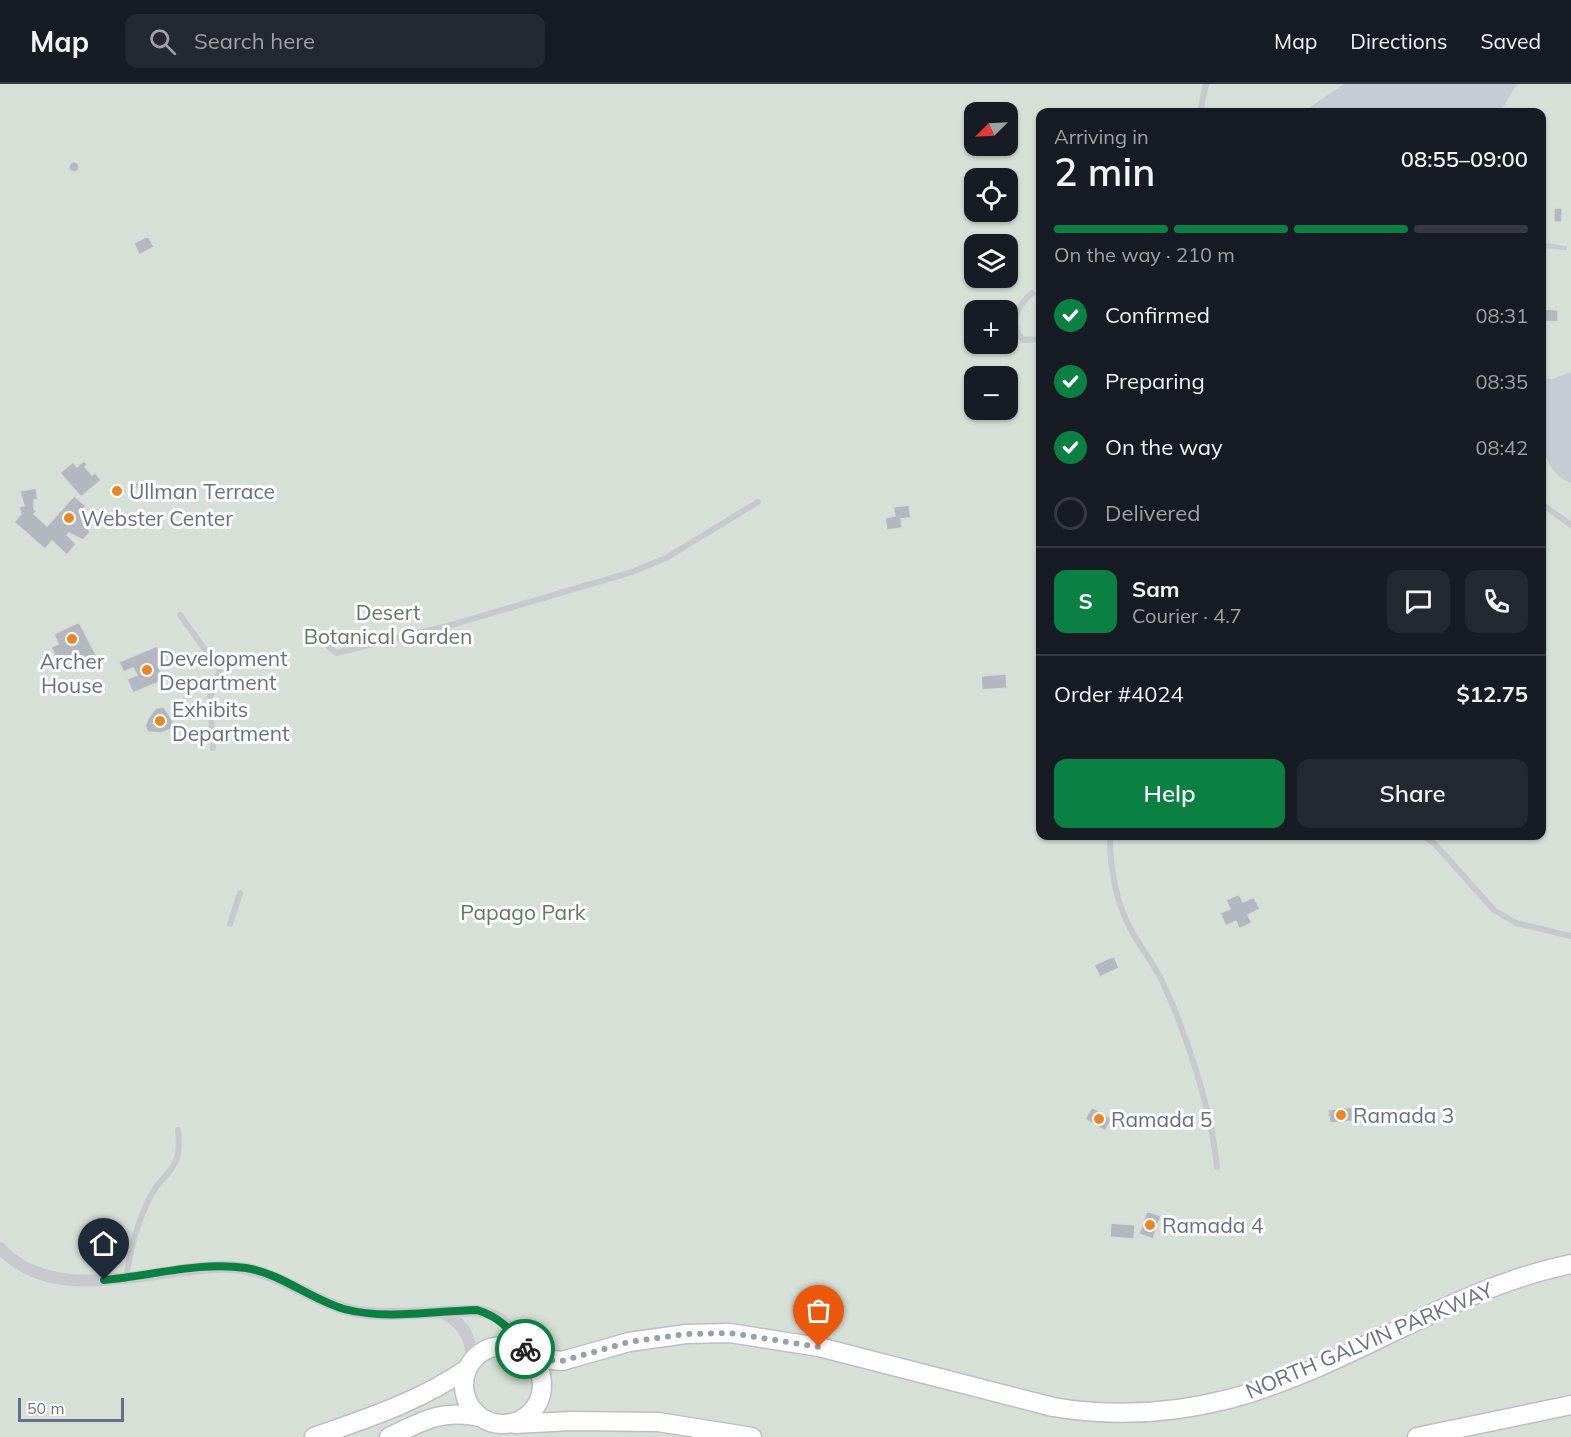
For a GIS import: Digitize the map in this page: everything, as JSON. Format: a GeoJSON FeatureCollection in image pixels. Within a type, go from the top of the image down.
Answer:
{"type":"FeatureCollection","features":[{"type":"Feature","properties":{"kind":"main road","name":"NORTH GALVIN PARKWAY"},"geometry":{"type":"LineString","coordinates":[[531,1357],[562,1361],[629,1342],[686,1334],[730,1333],[819,1347],[1053,1407],[1082,1412],[1127,1413],[1173,1410],[1253,1392],[1502,1282],[1571,1264]]}},
{"type":"Feature","properties":{"kind":"main road"},"geometry":{"type":"LineString","coordinates":[[314,1437],[403,1405],[440,1388],[469,1367],[486,1350],[497,1346],[509,1346],[531,1357],[542,1378],[539,1403],[531,1413],[509,1424]]}},
{"type":"Feature","properties":{"kind":"main road"},"geometry":{"type":"LineString","coordinates":[[469,1367],[464,1387],[467,1399],[480,1417]]}},
{"type":"Feature","properties":{"kind":"main road"},"geometry":{"type":"LineString","coordinates":[[1417,1437],[1571,1405]]}},
{"type":"Feature","properties":{"kind":"main road"},"geometry":{"type":"LineString","coordinates":[[389,1437],[435,1415],[458,1413],[480,1417],[499,1425],[572,1421],[658,1422],[752,1437]]}},
{"type":"Feature","properties":{"kind":"street"},"geometry":{"type":"LineString","coordinates":[[0,1248],[38,1273],[83,1282],[211,1267],[240,1268],[272,1275],[350,1310],[377,1314],[477,1310],[498,1317],[512,1331],[531,1357]]}},
{"type":"Feature","properties":{"kind":"street"},"geometry":{"type":"LineString","coordinates":[[443,1312],[465,1330],[472,1347],[469,1367]]}},
{"type":"Feature","properties":{"kind":"lane"},"geometry":{"type":"LineString","coordinates":[[1201,108],[1206,84]]}},
{"type":"Feature","properties":{"kind":"lane"},"geometry":{"type":"LineString","coordinates":[[1032,294],[1022,302],[1014,320],[1016,332],[1023,340],[1036,339]]}},
{"type":"Feature","properties":{"kind":"lane"},"geometry":{"type":"LineString","coordinates":[[327,645],[336,653],[451,625],[597,584],[666,558],[758,502]]}},
{"type":"Feature","properties":{"kind":"lane"},"geometry":{"type":"LineString","coordinates":[[1546,507],[1571,525]]}},
{"type":"Feature","properties":{"kind":"lane"},"geometry":{"type":"LineString","coordinates":[[180,615],[220,670],[229,671]]}},
{"type":"Feature","properties":{"kind":"lane"},"geometry":{"type":"LineString","coordinates":[[213,748],[210,697],[220,670]]}},
{"type":"Feature","properties":{"kind":"lane"},"geometry":{"type":"LineString","coordinates":[[1110,840],[1110,855],[1119,905],[1163,983],[1176,1016],[1209,1118],[1217,1167]]}},
{"type":"Feature","properties":{"kind":"lane"},"geometry":{"type":"LineString","coordinates":[[1429,840],[1494,910],[1516,923],[1571,936]]}},
{"type":"Feature","properties":{"kind":"lane"},"geometry":{"type":"LineString","coordinates":[[230,924],[240,893]]}},
{"type":"Feature","properties":{"kind":"lane"},"geometry":{"type":"LineString","coordinates":[[126,1278],[131,1242],[141,1216],[150,1197],[174,1167],[179,1154],[178,1130]]}},
{"type":"Feature","properties":{"kind":"green space","name":"Papago Park"},"geometry":{"type":"Polygon","coordinates":[[[0,84],[1571,84],[1571,1437],[0,1437],[0,84]]]}},
{"type":"Feature","properties":{"kind":"shaded area"},"geometry":{"type":"Polygon","coordinates":[[[1344,84],[1517,84],[1502,108],[1309,108],[1344,84]]]}},
{"type":"Feature","properties":{"kind":"shaded area"},"geometry":{"type":"Polygon","coordinates":[[[1571,372],[1571,483],[1559,476],[1550,465],[1546,455],[1546,379],[1553,379],[1571,372]]]}},
{"type":"Feature","properties":{"kind":"building"},"geometry":{"type":"Polygon","coordinates":[[[74,162],[79,167],[74,172],[69,167],[74,162]]]}},
{"type":"Feature","properties":{"kind":"building"},"geometry":{"type":"Polygon","coordinates":[[[1554,208],[1562,208],[1562,222],[1554,222],[1554,208]]]}},
{"type":"Feature","properties":{"kind":"building"},"geometry":{"type":"Polygon","coordinates":[[[148,236],[154,247],[139,255],[134,243],[148,236]]]}},
{"type":"Feature","properties":{"kind":"building"},"geometry":{"type":"Polygon","coordinates":[[[1546,309],[1558,310],[1558,322],[1546,321],[1546,309]]]}},
{"type":"Feature","properties":{"kind":"building"},"geometry":{"type":"Polygon","coordinates":[[[84,461],[87,464],[85,467],[92,475],[95,473],[101,480],[81,497],[60,473],[73,462],[77,467],[84,461]]]}},
{"type":"Feature","properties":{"kind":"building"},"geometry":{"type":"Polygon","coordinates":[[[141,480],[148,481],[152,495],[146,500],[139,498],[135,484],[141,480]]]}},
{"type":"Feature","properties":{"kind":"building","name":"Webster Center"},"geometry":{"type":"Polygon","coordinates":[[[36,488],[38,499],[34,500],[34,509],[37,511],[34,514],[47,526],[74,496],[86,506],[82,511],[85,514],[85,525],[90,532],[83,540],[69,533],[67,535],[76,544],[67,555],[52,541],[45,549],[14,522],[21,514],[19,507],[24,506],[20,491],[36,488]]]}},
{"type":"Feature","properties":{"kind":"building"},"geometry":{"type":"Polygon","coordinates":[[[909,505],[911,518],[901,519],[902,528],[887,530],[885,518],[895,516],[893,507],[909,505]]]}},
{"type":"Feature","properties":{"kind":"building","name":"Archer House"},"geometry":{"type":"Polygon","coordinates":[[[79,622],[96,655],[81,663],[77,655],[59,664],[51,647],[58,644],[54,634],[79,622]]]}},
{"type":"Feature","properties":{"kind":"building","name":"Development Department"},"geometry":{"type":"Polygon","coordinates":[[[157,646],[164,663],[158,665],[164,680],[133,693],[127,679],[137,675],[133,668],[124,672],[119,662],[157,646]]]}},
{"type":"Feature","properties":{"kind":"building"},"geometry":{"type":"Polygon","coordinates":[[[1006,674],[1007,688],[982,690],[981,676],[1006,674]]]}},
{"type":"Feature","properties":{"kind":"building","name":"Exhibits Department"},"geometry":{"type":"Polygon","coordinates":[[[164,707],[177,727],[161,733],[148,732],[145,726],[149,717],[156,708],[164,707]]]}},
{"type":"Feature","properties":{"kind":"building"},"geometry":{"type":"Polygon","coordinates":[[[1239,894],[1243,902],[1254,897],[1260,909],[1248,915],[1252,923],[1239,929],[1236,921],[1226,926],[1220,913],[1230,909],[1226,900],[1239,894]]]}},
{"type":"Feature","properties":{"kind":"building"},"geometry":{"type":"Polygon","coordinates":[[[1114,956],[1119,968],[1100,977],[1094,965],[1114,956]]]}},
{"type":"Feature","properties":{"kind":"building","name":"Ramada 5"},"geometry":{"type":"Polygon","coordinates":[[[1092,1107],[1112,1119],[1105,1131],[1085,1119],[1092,1107]]]}},
{"type":"Feature","properties":{"kind":"building","name":"Ramada 3"},"geometry":{"type":"Polygon","coordinates":[[[1352,1107],[1354,1121],[1330,1123],[1328,1110],[1352,1107]]]}},
{"type":"Feature","properties":{"kind":"building","name":"Ramada 4"},"geometry":{"type":"Polygon","coordinates":[[[1147,1211],[1161,1216],[1153,1239],[1139,1234],[1147,1211]]]}},
{"type":"Feature","properties":{"kind":"building"},"geometry":{"type":"Polygon","coordinates":[[[1111,1223],[1135,1225],[1134,1239],[1110,1237],[1111,1223]]]}},
{"type":"Feature","properties":{"kind":"waterway"},"geometry":{"type":"LineString","coordinates":[[1546,246],[1565,248]]}},
{"type":"Feature","properties":{"kind":"way so far"},"geometry":{"type":"LineString","coordinates":[[525,1349],[532,1359],[552,1362],[629,1342],[686,1334],[730,1333],[819,1347]]}},
{"type":"Feature","properties":{"kind":"place","name":"Ullman Terrace"},"geometry":{"type":"Point","coordinates":[117,491]}},
{"type":"Feature","properties":{"kind":"place","name":"Webster Center"},"geometry":{"type":"Point","coordinates":[69,518]}},
{"type":"Feature","properties":{"kind":"place","name":"Archer House"},"geometry":{"type":"Point","coordinates":[72,639]}},
{"type":"Feature","properties":{"kind":"place","name":"Development Department"},"geometry":{"type":"Point","coordinates":[147,670]}},
{"type":"Feature","properties":{"kind":"place","name":"Exhibits Department"},"geometry":{"type":"Point","coordinates":[160,721]}},
{"type":"Feature","properties":{"kind":"place","name":"Ramada 3"},"geometry":{"type":"Point","coordinates":[1341,1115]}},
{"type":"Feature","properties":{"kind":"place","name":"Ramada 5"},"geometry":{"type":"Point","coordinates":[1099,1119]}},
{"type":"Feature","properties":{"kind":"place","name":"Ramada 4"},"geometry":{"type":"Point","coordinates":[1150,1225]}},
{"type":"Feature","properties":{"kind":"route"},"geometry":{"type":"LineString","coordinates":[[104,1280],[211,1267],[249,1269],[272,1275],[341,1308],[358,1312],[377,1314],[477,1310],[498,1317],[525,1349]]}},
{"type":"Feature","properties":{"kind":"park label","name":"Desert Botanical Garden"},"geometry":{"type":"Point","coordinates":[388,624]}}]}
